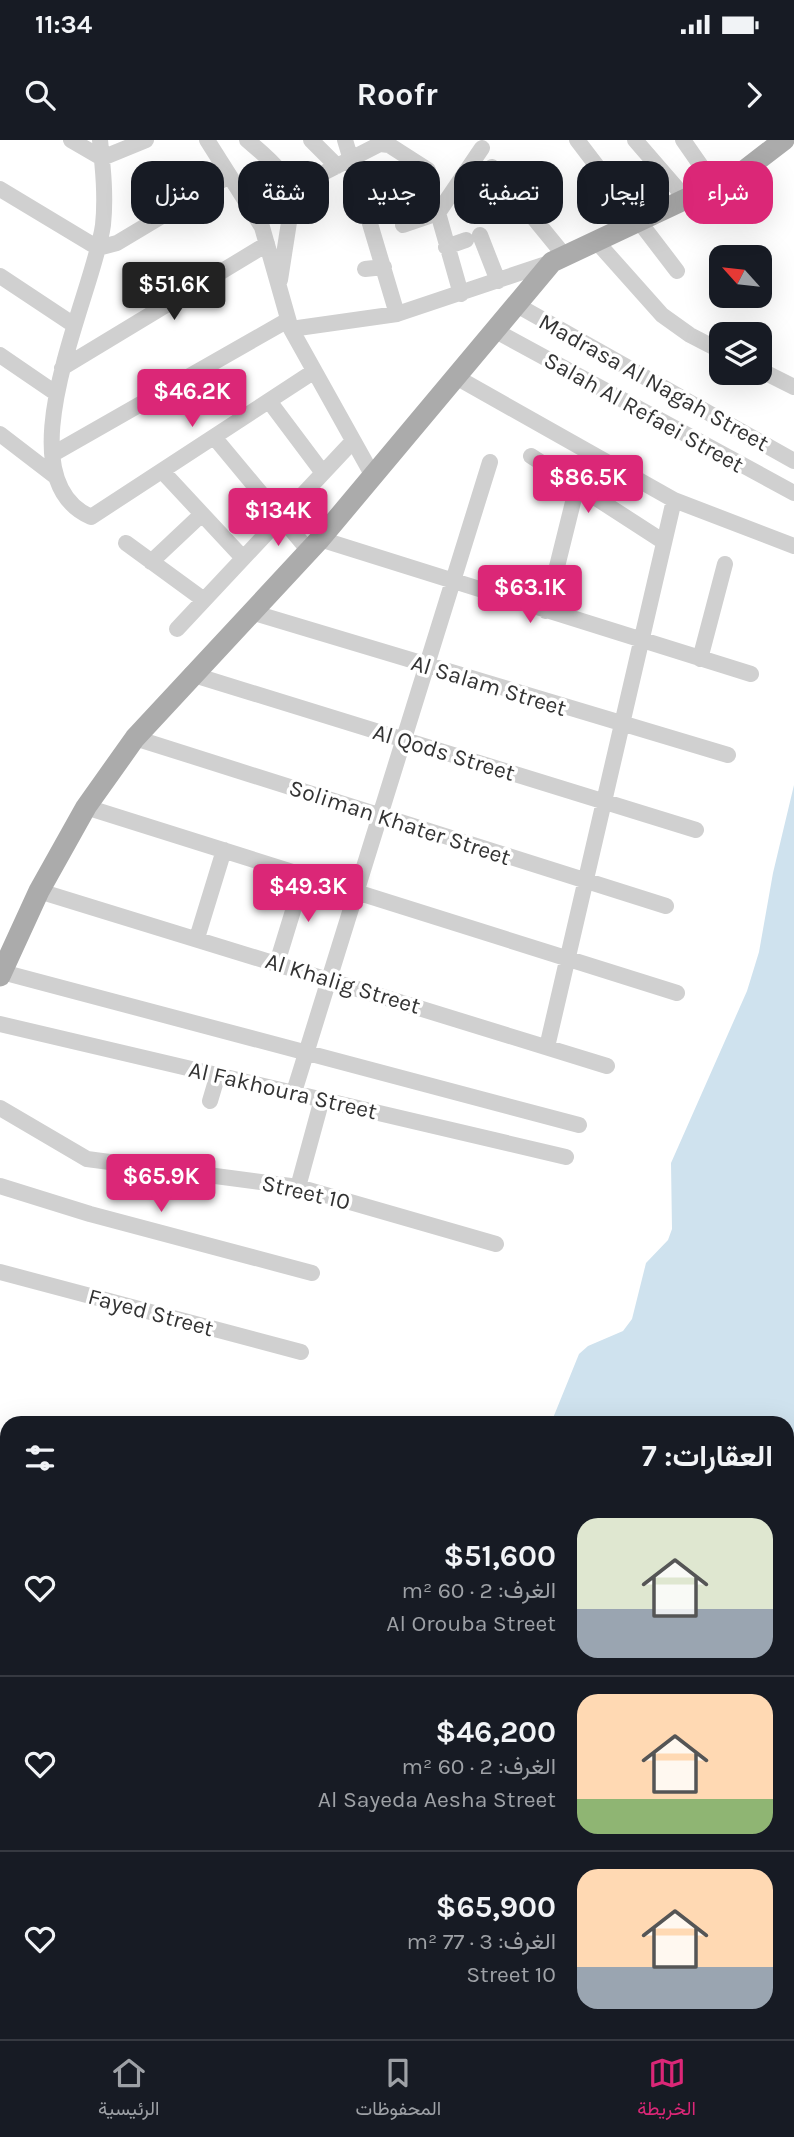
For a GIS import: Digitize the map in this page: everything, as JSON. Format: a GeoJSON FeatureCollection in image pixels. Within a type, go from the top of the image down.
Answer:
{"type":"FeatureCollection","features":[{"type":"Feature","properties":{"kind":"main road"},"geometry":{"type":"LineString","coordinates":[[758,161],[785,141]]}},
{"type":"Feature","properties":{"kind":"main road"},"geometry":{"type":"LineString","coordinates":[[1,974],[38,891],[86,807],[135,738],[191,674],[314,545],[515,304],[558,259],[634,224]]}},
{"type":"Feature","properties":{"kind":"street"},"geometry":{"type":"LineString","coordinates":[[71,140],[102,158]]}},
{"type":"Feature","properties":{"kind":"street"},"geometry":{"type":"LineString","coordinates":[[100,140],[104,198],[98,248],[54,392],[53,454],[56,477],[69,502],[91,517],[313,372]]}},
{"type":"Feature","properties":{"kind":"street"},"geometry":{"type":"LineString","coordinates":[[102,158],[146,140]]}},
{"type":"Feature","properties":{"kind":"street"},"geometry":{"type":"LineString","coordinates":[[207,140],[253,210],[267,244],[290,324],[313,372],[373,476]]}},
{"type":"Feature","properties":{"kind":"street"},"geometry":{"type":"LineString","coordinates":[[247,140],[271,161]]}},
{"type":"Feature","properties":{"kind":"street"},"geometry":{"type":"LineString","coordinates":[[311,140],[343,162]]}},
{"type":"Feature","properties":{"kind":"street"},"geometry":{"type":"LineString","coordinates":[[344,161],[345,140]]}},
{"type":"Feature","properties":{"kind":"street"},"geometry":{"type":"LineString","coordinates":[[577,140],[593,161]]}},
{"type":"Feature","properties":{"kind":"street"},"geometry":{"type":"LineString","coordinates":[[635,140],[683,195]]}},
{"type":"Feature","properties":{"kind":"street"},"geometry":{"type":"LineString","coordinates":[[683,140],[698,161]]}},
{"type":"Feature","properties":{"kind":"street"},"geometry":{"type":"LineString","coordinates":[[348,161],[384,144],[413,161]]}},
{"type":"Feature","properties":{"kind":"street"},"geometry":{"type":"LineString","coordinates":[[440,210],[482,148]]}},
{"type":"Feature","properties":{"kind":"street"},"geometry":{"type":"LineString","coordinates":[[0,189],[98,248],[117,243],[229,176]]}},
{"type":"Feature","properties":{"kind":"street"},"geometry":{"type":"LineString","coordinates":[[440,222],[461,295]]}},
{"type":"Feature","properties":{"kind":"street"},"geometry":{"type":"LineString","coordinates":[[279,287],[289,224]]}},
{"type":"Feature","properties":{"kind":"street"},"geometry":{"type":"LineString","coordinates":[[367,224],[384,267],[397,314]]}},
{"type":"Feature","properties":{"kind":"street"},"geometry":{"type":"LineString","coordinates":[[53,454],[290,324],[397,314],[461,295],[558,259],[533,224]]}},
{"type":"Feature","properties":{"kind":"street"},"geometry":{"type":"LineString","coordinates":[[640,224],[677,271]]}},
{"type":"Feature","properties":{"kind":"street"},"geometry":{"type":"LineString","coordinates":[[446,247],[473,237],[498,281]]}},
{"type":"Feature","properties":{"kind":"street"},"geometry":{"type":"LineString","coordinates":[[596,241],[662,315],[709,345]]}},
{"type":"Feature","properties":{"kind":"street"},"geometry":{"type":"LineString","coordinates":[[62,368],[267,244]]}},
{"type":"Feature","properties":{"kind":"street"},"geometry":{"type":"LineString","coordinates":[[365,269],[384,267]]}},
{"type":"Feature","properties":{"kind":"street"},"geometry":{"type":"LineString","coordinates":[[0,276],[75,325]]}},
{"type":"Feature","properties":{"kind":"street","name":"Madrasa Al Nagah Street"},"geometry":{"type":"LineString","coordinates":[[515,304],[794,461]]}},
{"type":"Feature","properties":{"kind":"street","name":"Salah Al Refaei Street"},"geometry":{"type":"LineString","coordinates":[[494,330],[794,493]]}},
{"type":"Feature","properties":{"kind":"street"},"geometry":{"type":"LineString","coordinates":[[0,355],[54,392]]}},
{"type":"Feature","properties":{"kind":"street"},"geometry":{"type":"LineString","coordinates":[[772,376],[794,387]]}},
{"type":"Feature","properties":{"kind":"street"},"geometry":{"type":"LineString","coordinates":[[456,377],[674,500],[794,546]]}},
{"type":"Feature","properties":{"kind":"street"},"geometry":{"type":"LineString","coordinates":[[269,401],[323,473]]}},
{"type":"Feature","properties":{"kind":"street"},"geometry":{"type":"LineString","coordinates":[[0,434],[56,477]]}},
{"type":"Feature","properties":{"kind":"street"},"geometry":{"type":"LineString","coordinates":[[214,437],[281,517],[314,545],[452,582],[751,674]]}},
{"type":"Feature","properties":{"kind":"street"},"geometry":{"type":"LineString","coordinates":[[177,629],[353,441]]}},
{"type":"Feature","properties":{"kind":"street"},"geometry":{"type":"LineString","coordinates":[[531,456],[664,542]]}},
{"type":"Feature","properties":{"kind":"street"},"geometry":{"type":"LineString","coordinates":[[294,1092],[490,462]]}},
{"type":"Feature","properties":{"kind":"street"},"geometry":{"type":"LineString","coordinates":[[162,471],[243,558]]}},
{"type":"Feature","properties":{"kind":"street"},"geometry":{"type":"LineString","coordinates":[[546,611],[577,486]]}},
{"type":"Feature","properties":{"kind":"street"},"geometry":{"type":"LineString","coordinates":[[547,1047],[674,500]]}},
{"type":"Feature","properties":{"kind":"street"},"geometry":{"type":"LineString","coordinates":[[152,562],[202,514]]}},
{"type":"Feature","properties":{"kind":"street"},"geometry":{"type":"LineString","coordinates":[[126,542],[204,600]]}},
{"type":"Feature","properties":{"kind":"street"},"geometry":{"type":"LineString","coordinates":[[701,659],[725,564]]}},
{"type":"Feature","properties":{"kind":"street","name":"Al Salam Street"},"geometry":{"type":"LineString","coordinates":[[251,612],[728,755]]}},
{"type":"Feature","properties":{"kind":"street","name":"Al Qods Street"},"geometry":{"type":"LineString","coordinates":[[191,674],[696,830]]}},
{"type":"Feature","properties":{"kind":"street","name":"Soliman Khater Street"},"geometry":{"type":"LineString","coordinates":[[135,738],[666,906]]}},
{"type":"Feature","properties":{"kind":"street"},"geometry":{"type":"LineString","coordinates":[[86,807],[677,993]]}},
{"type":"Feature","properties":{"kind":"street"},"geometry":{"type":"LineString","coordinates":[[197,938],[224,850]]}},
{"type":"Feature","properties":{"kind":"street"},"geometry":{"type":"LineString","coordinates":[[277,963],[304,875]]}},
{"type":"Feature","properties":{"kind":"street","name":"Al Khalig Street"},"geometry":{"type":"LineString","coordinates":[[38,891],[607,1066]]}},
{"type":"Feature","properties":{"kind":"street"},"geometry":{"type":"LineString","coordinates":[[1,974],[579,1125]]}},
{"type":"Feature","properties":{"kind":"street","name":"Al Fakhoura Street"},"geometry":{"type":"LineString","coordinates":[[0,1024],[566,1157]]}},
{"type":"Feature","properties":{"kind":"street"},"geometry":{"type":"LineString","coordinates":[[210,1101],[218,1074]]}},
{"type":"Feature","properties":{"kind":"street"},"geometry":{"type":"LineString","coordinates":[[298,1187],[322,1099]]}},
{"type":"Feature","properties":{"kind":"street","name":"Street 10"},"geometry":{"type":"LineString","coordinates":[[0,1108],[87,1159],[298,1187],[496,1244]]}},
{"type":"Feature","properties":{"kind":"street"},"geometry":{"type":"LineString","coordinates":[[0,1186],[90,1214],[312,1273]]}},
{"type":"Feature","properties":{"kind":"street","name":"Fayed Street"},"geometry":{"type":"LineString","coordinates":[[0,1272],[301,1352]]}},
{"type":"Feature","properties":{"kind":"water"},"geometry":{"type":"Polygon","coordinates":[[[794,785],[794,1416],[554,1416],[579,1354],[588,1346],[623,1331],[632,1319],[646,1263],[668,1240],[672,1229],[671,1163],[747,991],[759,952],[773,873],[794,785]]]}}]}
